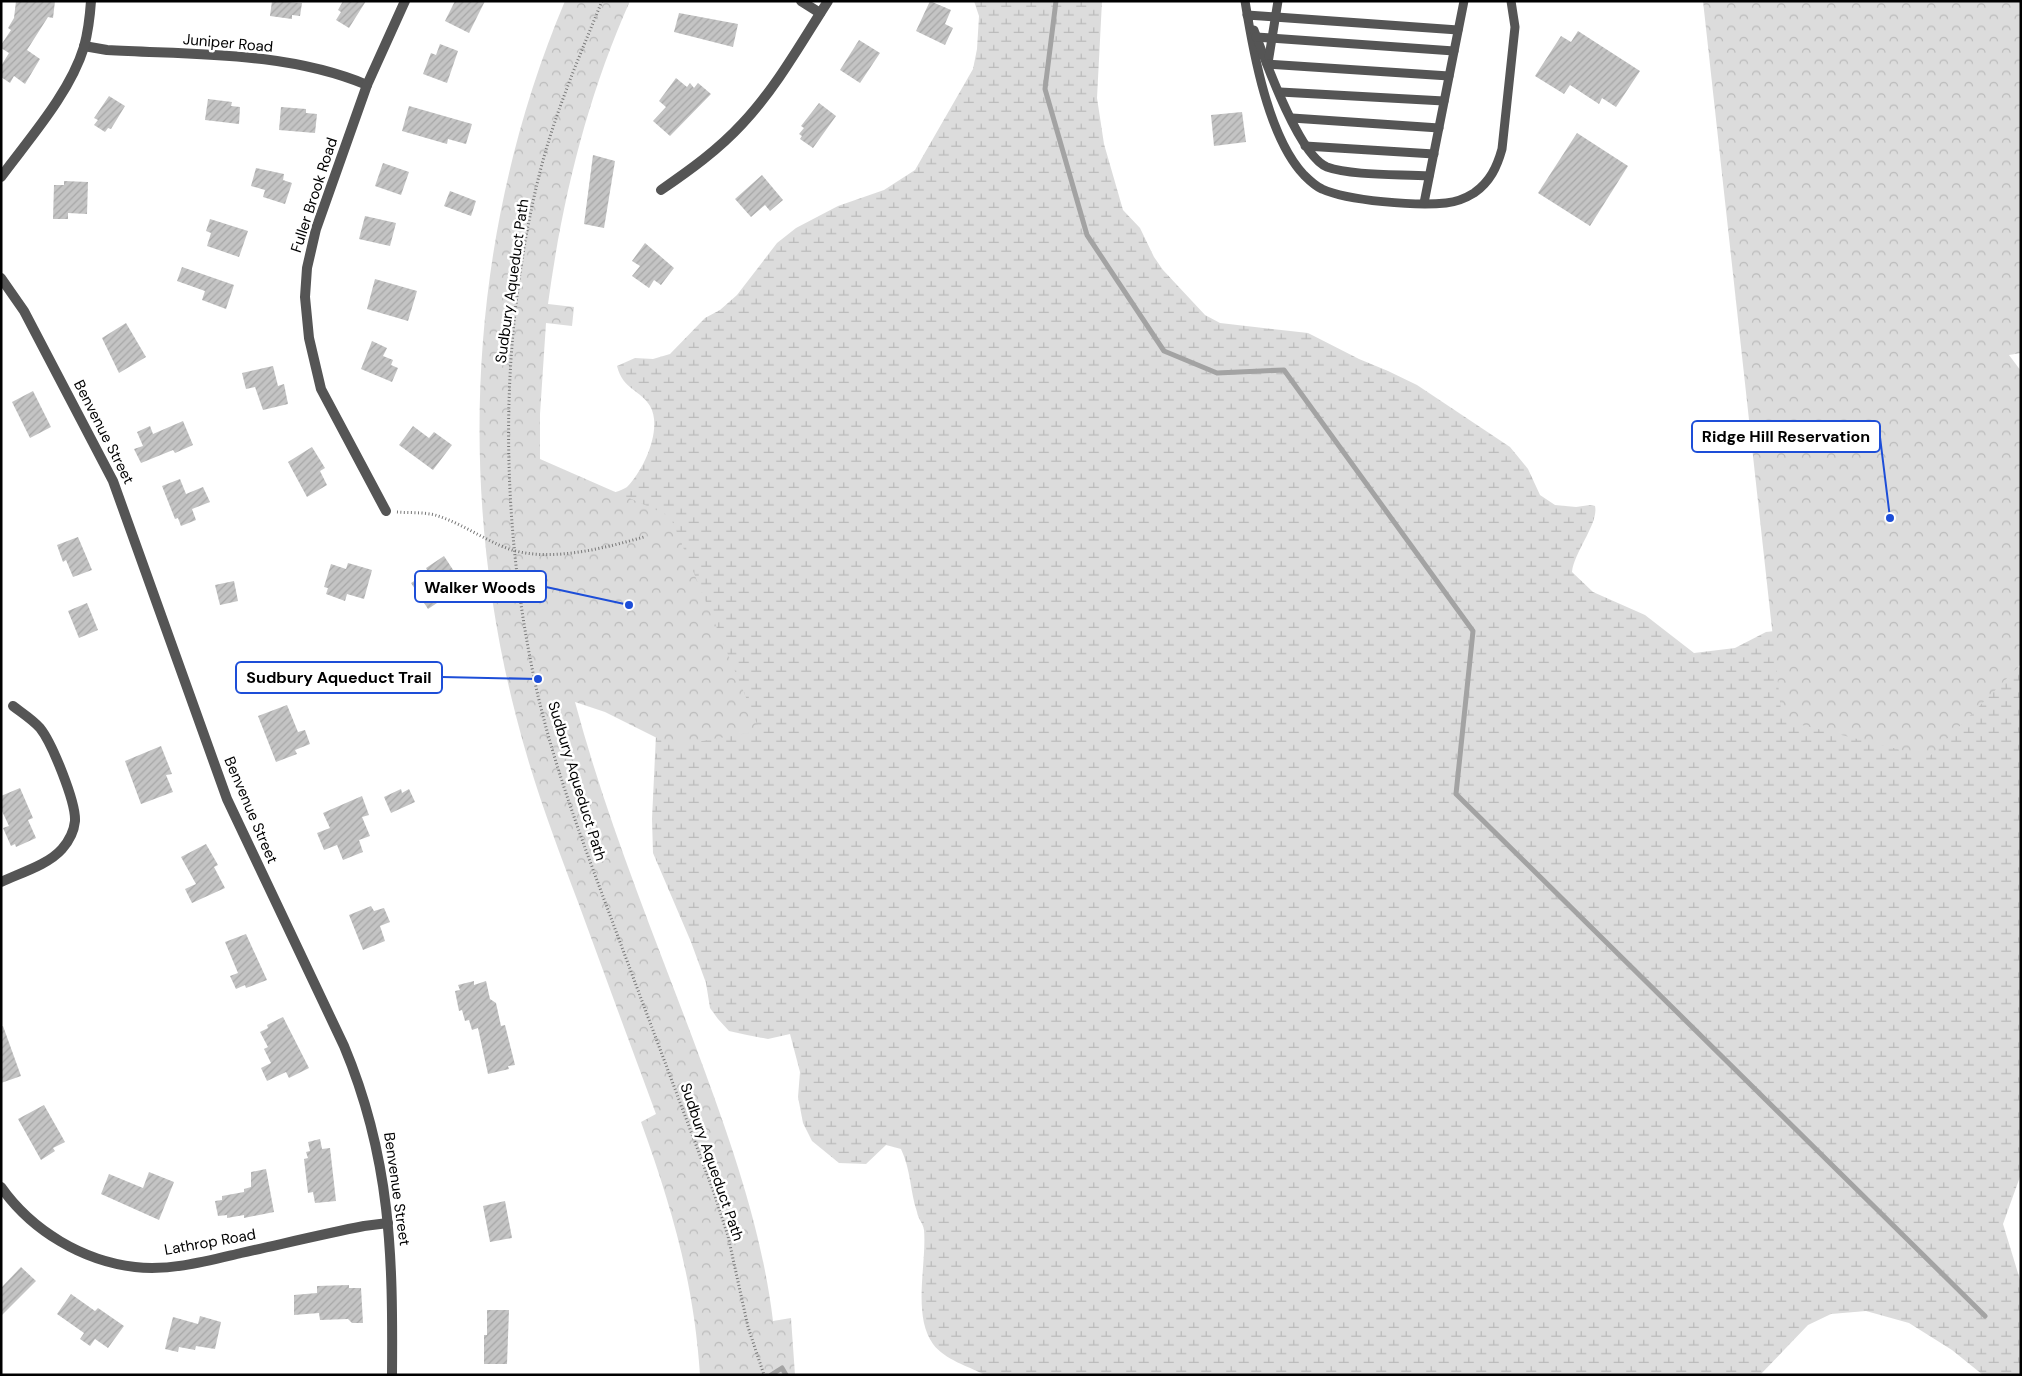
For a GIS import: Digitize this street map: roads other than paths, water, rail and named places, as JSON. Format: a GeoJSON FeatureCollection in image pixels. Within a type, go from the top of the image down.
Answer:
{"type":"FeatureCollection","features":[{"type":"Feature","properties":{"kind":"street"},"geometry":{"type":"LineString","coordinates":[[1,177],[61,93],[76,68],[84,46],[91,1]]}},
{"type":"Feature","properties":{"kind":"street","name":"Fuller Brook Road"},"geometry":{"type":"LineString","coordinates":[[386,512],[321,389],[312,352],[306,312],[306,275],[312,242],[367,85],[404,1]]}},
{"type":"Feature","properties":{"kind":"street"},"geometry":{"type":"LineString","coordinates":[[801,1],[820,14]]}},
{"type":"Feature","properties":{"kind":"street"},"geometry":{"type":"LineString","coordinates":[[661,190],[706,158],[750,115],[777,79],[828,1]]}},
{"type":"Feature","properties":{"kind":"street","name":"Juniper Road"},"geometry":{"type":"LineString","coordinates":[[84,46],[107,50],[267,60],[326,71],[367,85]]}},
{"type":"Feature","properties":{"kind":"street","name":"Benvenue Street"},"geometry":{"type":"LineString","coordinates":[[1,278],[24,311],[113,481],[227,799],[348,1054],[366,1104],[377,1146],[388,1223],[392,1276],[392,1375]]}},
{"type":"Feature","properties":{"kind":"street"},"geometry":{"type":"LineString","coordinates":[[1,882],[48,860],[61,850],[71,836],[75,819],[72,804],[49,741],[38,726],[12,706]]}},
{"type":"Feature","properties":{"kind":"street","name":"Lathrop Road"},"geometry":{"type":"LineString","coordinates":[[1,1188],[25,1215],[56,1239],[94,1257],[136,1267],[195,1263],[357,1227],[388,1223]]}},
{"type":"Feature","properties":{"kind":"lane"},"geometry":{"type":"LineString","coordinates":[[1245,1],[1263,90],[1287,150],[1297,166],[1311,182],[1321,188],[1343,195],[1424,203],[1447,203],[1465,198],[1485,184],[1498,162],[1502,149],[1515,27],[1511,1]]}},
{"type":"Feature","properties":{"kind":"lane"},"geometry":{"type":"LineString","coordinates":[[1263,90],[1278,1]]}},
{"type":"Feature","properties":{"kind":"lane"},"geometry":{"type":"LineString","coordinates":[[1424,203],[1464,1]]}},
{"type":"Feature","properties":{"kind":"lane"},"geometry":{"type":"LineString","coordinates":[[1247,15],[1458,30]]}},
{"type":"Feature","properties":{"kind":"lane"},"geometry":{"type":"LineString","coordinates":[[1247,15],[1267,64],[1305,146],[1317,161],[1335,169],[1429,176]]}},
{"type":"Feature","properties":{"kind":"lane"},"geometry":{"type":"LineString","coordinates":[[1256,37],[1454,51]]}},
{"type":"Feature","properties":{"kind":"lane"},"geometry":{"type":"LineString","coordinates":[[1267,64],[1449,76]]}},
{"type":"Feature","properties":{"kind":"lane"},"geometry":{"type":"LineString","coordinates":[[1280,92],[1444,101]]}},
{"type":"Feature","properties":{"kind":"lane"},"geometry":{"type":"LineString","coordinates":[[1292,118],[1439,128]]}},
{"type":"Feature","properties":{"kind":"lane"},"geometry":{"type":"LineString","coordinates":[[1305,146],[1434,154]]}},
{"type":"Feature","properties":{"kind":"waterway"},"geometry":{"type":"LineString","coordinates":[[1056,1],[1045,89],[1087,235],[1164,351],[1217,373],[1284,370],[1473,631],[1456,794],[1985,1316]]}},
{"type":"Feature","properties":{"kind":"waterway"},"geometry":{"type":"LineString","coordinates":[[771,1375],[782,1368],[786,1375]]}},
{"type":"Feature","properties":{"kind":"place","name":"Ridge Hill Reservation"},"geometry":{"type":"Point","coordinates":[1890,518]}},
{"type":"Feature","properties":{"kind":"place","name":"Walker Woods"},"geometry":{"type":"Point","coordinates":[629,605]}},
{"type":"Feature","properties":{"kind":"place","name":"Sudbury Aqueduct Trail"},"geometry":{"type":"Point","coordinates":[538,679]}}]}
